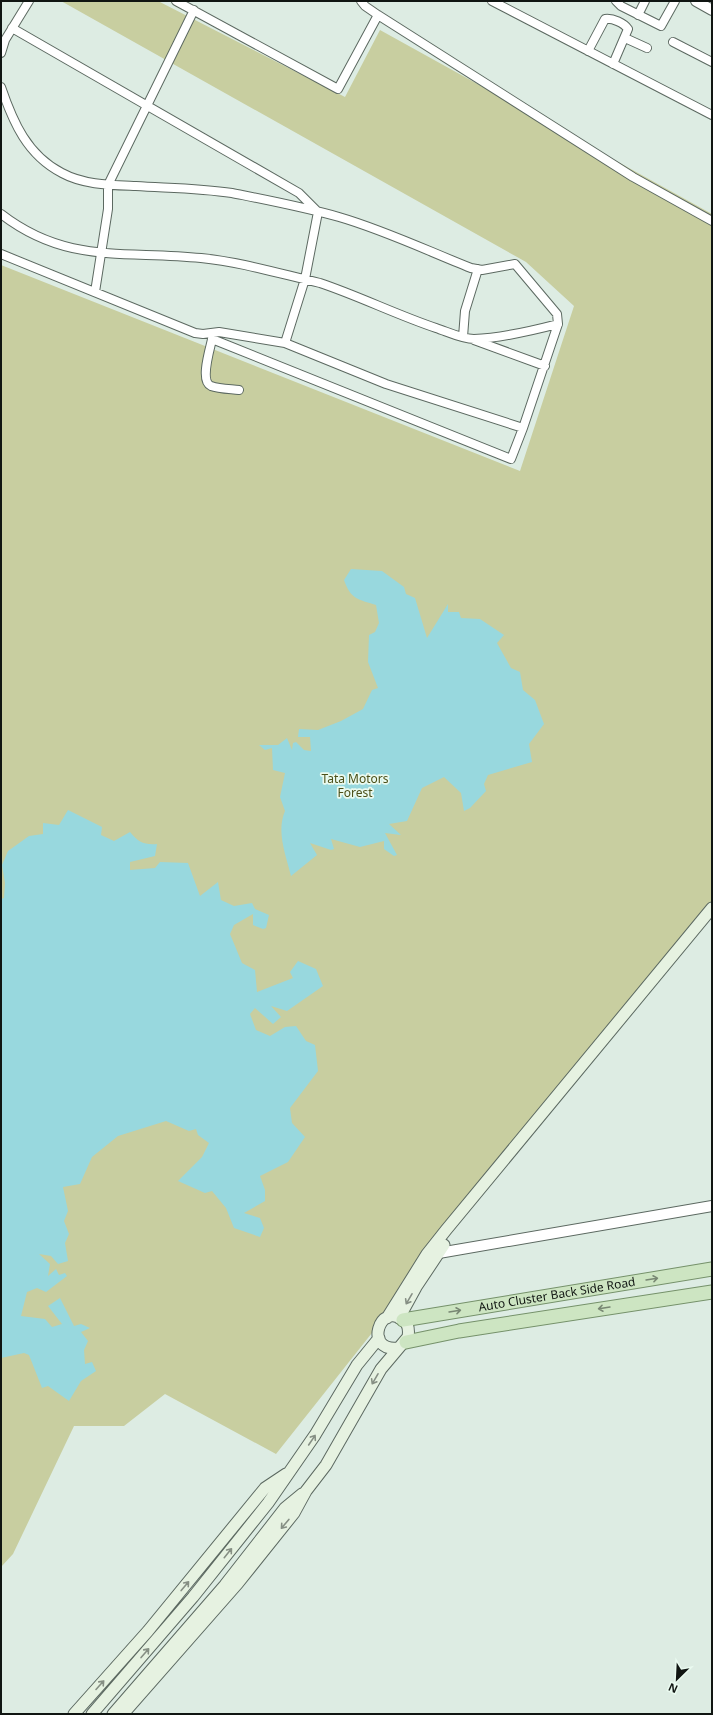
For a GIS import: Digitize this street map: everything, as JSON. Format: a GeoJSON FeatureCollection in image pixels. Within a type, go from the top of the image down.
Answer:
{"type":"FeatureCollection","features":[{"type":"Feature","properties":{"kind":"main road"},"geometry":{"type":"LineString","coordinates":[[92,1714],[193,1596],[268,1503],[315,1436],[357,1365],[378,1338],[378,1326],[387,1318],[432,1254],[647,992],[712,908]]}},
{"type":"Feature","properties":{"kind":"main road"},"geometry":{"type":"LineString","coordinates":[[647,992],[712,918]]}},
{"type":"Feature","properties":{"kind":"main road"},"geometry":{"type":"LineString","coordinates":[[123,1714],[238,1583],[294,1513],[306,1491],[326,1465],[381,1369],[402,1345],[409,1332],[401,1319],[432,1254]]}},
{"type":"Feature","properties":{"kind":"main road","name":"Auto Cluster Back Side Road"},"geometry":{"type":"LineString","coordinates":[[387,1318],[401,1319],[712,1269]]}},
{"type":"Feature","properties":{"kind":"main road","name":"Auto Cluster Back Side Road"},"geometry":{"type":"LineString","coordinates":[[402,1345],[459,1331],[712,1292]]}},
{"type":"Feature","properties":{"kind":"main road"},"geometry":{"type":"LineString","coordinates":[[378,1338],[388,1347],[402,1345]]}},
{"type":"Feature","properties":{"kind":"main road"},"geometry":{"type":"LineString","coordinates":[[74,1714],[148,1631],[265,1488],[290,1472]]}},
{"type":"Feature","properties":{"kind":"main road"},"geometry":{"type":"LineString","coordinates":[[113,1714],[225,1585],[285,1508],[306,1491]]}},
{"type":"Feature","properties":{"kind":"street"},"geometry":{"type":"LineString","coordinates":[[1,53],[5,40],[29,1]]}},
{"type":"Feature","properties":{"kind":"street"},"geometry":{"type":"LineString","coordinates":[[176,1],[338,89],[378,15]]}},
{"type":"Feature","properties":{"kind":"street"},"geometry":{"type":"LineString","coordinates":[[361,1],[365,6],[378,15],[632,177],[712,221]]}},
{"type":"Feature","properties":{"kind":"street"},"geometry":{"type":"LineString","coordinates":[[492,1],[712,115]]}},
{"type":"Feature","properties":{"kind":"street"},"geometry":{"type":"LineString","coordinates":[[616,1],[621,6],[661,26],[675,1]]}},
{"type":"Feature","properties":{"kind":"street"},"geometry":{"type":"LineString","coordinates":[[638,15],[645,1]]}},
{"type":"Feature","properties":{"kind":"street"},"geometry":{"type":"LineString","coordinates":[[696,1],[712,10]]}},
{"type":"Feature","properties":{"kind":"street"},"geometry":{"type":"LineString","coordinates":[[95,292],[108,209],[108,185],[194,10]]}},
{"type":"Feature","properties":{"kind":"street"},"geometry":{"type":"LineString","coordinates":[[588,51],[605,19],[612,19],[627,27],[625,38],[613,64]]}},
{"type":"Feature","properties":{"kind":"street"},"geometry":{"type":"LineString","coordinates":[[12,28],[299,193],[318,212]]}},
{"type":"Feature","properties":{"kind":"street"},"geometry":{"type":"LineString","coordinates":[[625,38],[647,48]]}},
{"type":"Feature","properties":{"kind":"street"},"geometry":{"type":"LineString","coordinates":[[673,42],[712,62]]}},
{"type":"Feature","properties":{"kind":"street"},"geometry":{"type":"LineString","coordinates":[[1,87],[18,131],[24,141],[42,160],[72,178],[108,185],[208,190],[318,212],[362,224],[478,269],[515,264],[557,314],[558,324],[524,428],[511,459],[212,336],[195,333],[1,254]]}},
{"type":"Feature","properties":{"kind":"street"},"geometry":{"type":"LineString","coordinates":[[285,343],[305,280],[318,212]]}},
{"type":"Feature","properties":{"kind":"street"},"geometry":{"type":"LineString","coordinates":[[1,214],[15,225],[49,242],[72,249],[102,253],[201,258],[305,280],[339,289],[403,317],[473,339],[545,366]]}},
{"type":"Feature","properties":{"kind":"street"},"geometry":{"type":"LineString","coordinates":[[463,337],[465,311],[478,269]]}},
{"type":"Feature","properties":{"kind":"street"},"geometry":{"type":"LineString","coordinates":[[473,339],[526,332],[558,324]]}},
{"type":"Feature","properties":{"kind":"street"},"geometry":{"type":"LineString","coordinates":[[239,390],[211,386],[205,381],[204,374],[212,336],[219,332],[285,343],[386,384],[524,428]]}},
{"type":"Feature","properties":{"kind":"street"},"geometry":{"type":"LineString","coordinates":[[432,1254],[712,1206]]}},
{"type":"Feature","properties":{"kind":"green space","name":"Tata Motors Forest"},"geometry":{"type":"Polygon","coordinates":[[[61,1],[158,1],[345,97],[380,30],[712,214],[712,904],[276,1454],[165,1394],[124,1426],[74,1426],[13,1554],[1,1567],[1,265],[520,471],[574,306],[526,262],[61,1]]]}},
{"type":"Feature","properties":{"kind":"water"},"geometry":{"type":"Polygon","coordinates":[[[351,569],[382,571],[404,587],[406,594],[415,598],[427,638],[448,604],[448,612],[459,612],[461,618],[480,619],[504,635],[497,643],[511,668],[520,672],[523,690],[535,700],[544,724],[529,744],[532,762],[488,775],[484,784],[486,791],[470,808],[464,811],[461,793],[444,777],[422,788],[407,821],[389,824],[401,835],[385,833],[397,855],[394,856],[384,849],[384,841],[360,847],[331,839],[334,849],[331,850],[310,843],[317,855],[291,876],[283,844],[281,827],[285,811],[280,797],[285,773],[273,770],[272,748],[265,750],[259,745],[278,745],[287,738],[292,750],[293,743],[296,742],[304,750],[311,751],[310,737],[298,737],[299,729],[318,730],[341,721],[363,709],[372,690],[378,688],[368,662],[369,635],[375,632],[379,623],[376,605],[360,600],[349,592],[344,580],[351,569]]]}},
{"type":"Feature","properties":{"kind":"water"},"geometry":{"type":"Polygon","coordinates":[[[68,810],[102,827],[101,835],[114,841],[130,832],[142,842],[157,844],[155,856],[130,862],[130,870],[155,868],[160,862],[188,863],[200,896],[218,882],[221,900],[234,906],[252,903],[255,909],[269,915],[266,928],[263,929],[253,925],[253,914],[234,925],[230,934],[242,963],[255,970],[257,992],[293,978],[290,972],[298,961],[316,969],[323,986],[287,1011],[271,1006],[281,1017],[273,1024],[255,1008],[250,1014],[256,1030],[270,1036],[285,1027],[296,1026],[306,1041],[315,1045],[318,1071],[290,1108],[292,1123],[305,1137],[288,1162],[260,1176],[265,1190],[265,1201],[244,1213],[260,1218],[264,1228],[260,1237],[234,1228],[226,1208],[212,1191],[205,1193],[178,1181],[202,1157],[209,1143],[198,1135],[196,1129],[189,1131],[166,1121],[118,1136],[92,1157],[80,1184],[63,1187],[68,1211],[64,1221],[69,1234],[65,1243],[68,1261],[58,1264],[51,1256],[39,1254],[50,1264],[48,1276],[56,1269],[59,1275],[65,1273],[67,1276],[46,1292],[37,1288],[27,1292],[21,1316],[45,1319],[52,1327],[62,1324],[48,1306],[60,1298],[74,1326],[81,1324],[90,1328],[81,1332],[88,1341],[84,1350],[85,1364],[92,1362],[96,1371],[81,1381],[69,1401],[48,1386],[42,1388],[29,1355],[24,1353],[1,1358],[1,899],[4,898],[5,883],[2,865],[8,851],[29,836],[43,834],[43,823],[59,825],[68,810]]]}}]}
